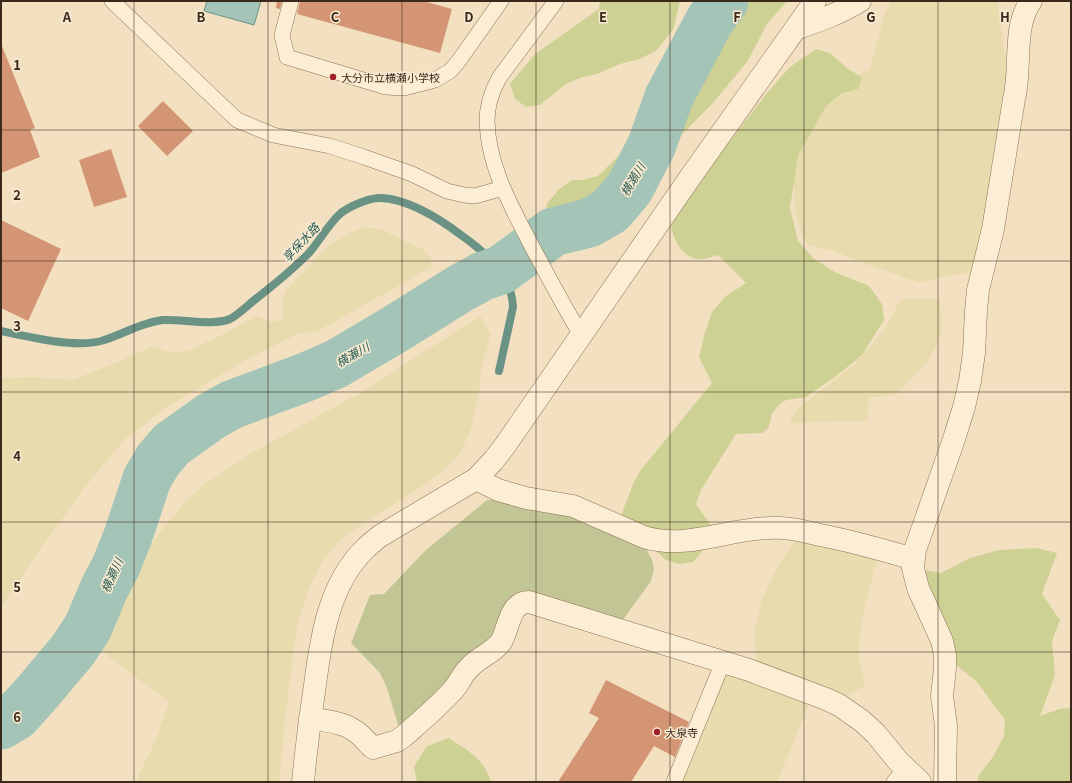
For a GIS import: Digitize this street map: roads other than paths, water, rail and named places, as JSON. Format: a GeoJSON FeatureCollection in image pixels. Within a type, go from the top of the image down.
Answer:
{"type":"FeatureCollection","features":[{"type":"Feature","properties":{"kind":"street"},"geometry":{"type":"LineString","coordinates":[[303,782],[320,647],[333,600],[349,569],[366,548],[380,536],[476,479],[493,461],[815,1]]}},
{"type":"Feature","properties":{"kind":"street"},"geometry":{"type":"LineString","coordinates":[[795,29],[824,20],[860,1]]}},
{"type":"Feature","properties":{"kind":"street"},"geometry":{"type":"LineString","coordinates":[[945,782],[946,726],[942,696],[946,668],[945,655],[940,635],[918,588],[913,568],[915,550],[954,439],[970,381],[974,353],[978,290],[993,229],[1014,99],[1018,85],[1020,26],[1022,16],[1030,1]]}},
{"type":"Feature","properties":{"kind":"street"},"geometry":{"type":"LineString","coordinates":[[476,479],[491,487],[515,495],[537,501],[557,502],[573,506],[654,540],[668,542],[695,540],[755,529],[780,528],[858,542],[914,559]]}},
{"type":"Feature","properties":{"kind":"street"},"geometry":{"type":"LineString","coordinates":[[310,718],[341,724],[348,727],[355,731],[373,748],[397,741],[455,688],[469,667],[494,649],[500,642],[511,614],[524,602],[529,602],[774,678],[839,705],[853,713],[876,734],[907,777]]}},
{"type":"Feature","properties":{"kind":"lane"},"geometry":{"type":"LineString","coordinates":[[112,1],[237,120],[273,135],[330,146],[364,157],[412,174],[447,191],[464,196],[475,196],[503,188]]}},
{"type":"Feature","properties":{"kind":"lane"},"geometry":{"type":"LineString","coordinates":[[291,1],[282,34],[287,57],[386,87],[404,88],[435,80],[450,71],[501,1]]}},
{"type":"Feature","properties":{"kind":"lane"},"geometry":{"type":"LineString","coordinates":[[556,1],[499,78],[492,91],[487,119],[488,133],[490,147],[503,188],[554,289],[581,335]]}},
{"type":"Feature","properties":{"kind":"lane"},"geometry":{"type":"LineString","coordinates":[[674,782],[723,662]]}},
{"type":"Feature","properties":{"kind":"waterway","name":"横瀬川"},"geometry":{"type":"LineString","coordinates":[[1,725],[16,716],[36,694],[73,650],[88,627],[128,536],[147,479],[158,460],[172,444],[210,417],[231,405],[336,364],[461,288],[483,276],[501,270],[553,232],[589,223],[610,211],[629,189],[651,147],[669,97],[710,20],[724,1]]}},
{"type":"Feature","properties":{"kind":"waterway","name":"享保水路"},"geometry":{"type":"LineString","coordinates":[[1,331],[51,341],[90,343],[101,341],[155,321],[170,320],[215,322],[230,319],[302,260],[341,213],[354,205],[378,198],[399,201],[433,216],[470,242],[496,265],[508,285],[513,307],[499,371]]}},
{"type":"Feature","properties":{"kind":"place","name":"大分市立横瀬小学校"},"geometry":{"type":"Point","coordinates":[333,77]}},
{"type":"Feature","properties":{"kind":"place","name":"大泉寺"},"geometry":{"type":"Point","coordinates":[657,732]}}]}
